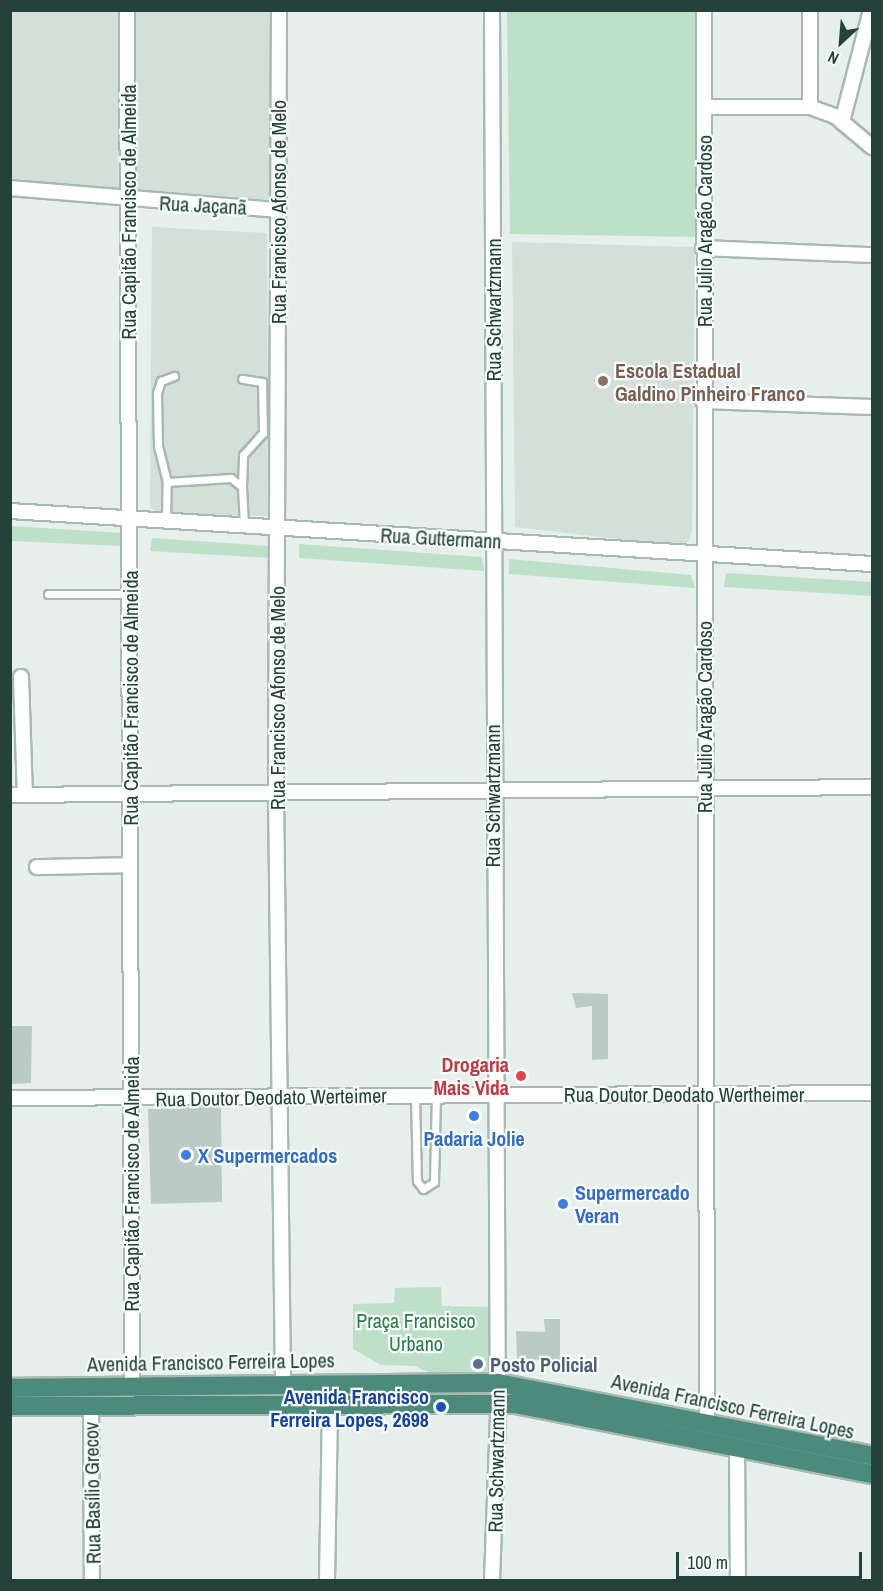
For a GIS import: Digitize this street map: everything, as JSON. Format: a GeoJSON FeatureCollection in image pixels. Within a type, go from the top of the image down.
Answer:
{"type":"FeatureCollection","features":[{"type":"Feature","properties":{"kind":"highway","name":"Avenida Francisco Ferreira Lopes"},"geometry":{"type":"LineString","coordinates":[[10,1388],[498,1383],[873,1456]]}},
{"type":"Feature","properties":{"kind":"highway","name":"Avenida Francisco Ferreira Lopes"},"geometry":{"type":"LineString","coordinates":[[10,1406],[498,1402],[873,1474]]}},
{"type":"Feature","properties":{"kind":"highway"},"geometry":{"type":"LineString","coordinates":[[707,1423],[714,1443]]}},
{"type":"Feature","properties":{"kind":"street","name":"Rua Capitão Francisco de Almeida"},"geometry":{"type":"LineString","coordinates":[[127,10],[131,594],[132,1385]]}},
{"type":"Feature","properties":{"kind":"street","name":"Rua Francisco Afonso de Melo"},"geometry":{"type":"LineString","coordinates":[[279,10],[279,528],[276,793],[284,1385]]}},
{"type":"Feature","properties":{"kind":"street","name":"Rua Schwartzmann"},"geometry":{"type":"LineString","coordinates":[[492,10],[491,793],[498,1383],[492,1581]]}},
{"type":"Feature","properties":{"kind":"street","name":"Rua Julio Aragão Cardoso"},"geometry":{"type":"LineString","coordinates":[[704,10],[703,401],[707,1423]]}},
{"type":"Feature","properties":{"kind":"street"},"geometry":{"type":"LineString","coordinates":[[810,10],[810,107]]}},
{"type":"Feature","properties":{"kind":"street"},"geometry":{"type":"LineString","coordinates":[[842,122],[871,10]]}},
{"type":"Feature","properties":{"kind":"street"},"geometry":{"type":"LineString","coordinates":[[705,107],[810,107],[842,122],[873,147]]}},
{"type":"Feature","properties":{"kind":"street","name":"Rua Jaçanã"},"geometry":{"type":"LineString","coordinates":[[10,188],[127,201],[278,210]]}},
{"type":"Feature","properties":{"kind":"street"},"geometry":{"type":"LineString","coordinates":[[703,248],[873,255]]}},
{"type":"Feature","properties":{"kind":"street"},"geometry":{"type":"LineString","coordinates":[[703,401],[873,407]]}},
{"type":"Feature","properties":{"kind":"street","name":"Rua Guttermann"},"geometry":{"type":"LineString","coordinates":[[10,511],[493,541],[704,557],[873,564]]}},
{"type":"Feature","properties":{"kind":"street"},"geometry":{"type":"LineString","coordinates":[[21,677],[25,795]]}},
{"type":"Feature","properties":{"kind":"street"},"geometry":{"type":"LineString","coordinates":[[10,795],[491,793],[873,787]]}},
{"type":"Feature","properties":{"kind":"street"},"geometry":{"type":"LineString","coordinates":[[37,867],[130,866]]}},
{"type":"Feature","properties":{"kind":"street","name":"Rua Doutor Deodato Wertheimer"},"geometry":{"type":"LineString","coordinates":[[495,1095],[873,1093]]}},
{"type":"Feature","properties":{"kind":"street","name":"Rua Doutor Deodato Werteimer"},"geometry":{"type":"LineString","coordinates":[[10,1098],[495,1095]]}},
{"type":"Feature","properties":{"kind":"street"},"geometry":{"type":"LineString","coordinates":[[327,1581],[330,1403]]}},
{"type":"Feature","properties":{"kind":"street","name":"Rua Basílio Grecov"},"geometry":{"type":"LineString","coordinates":[[91,1404],[92,1581]]}},
{"type":"Feature","properties":{"kind":"street"},"geometry":{"type":"LineString","coordinates":[[737,1449],[738,1581]]}},
{"type":"Feature","properties":{"kind":"lane"},"geometry":{"type":"LineString","coordinates":[[166,520],[167,482],[158,446],[157,393],[161,381],[174,376]]}},
{"type":"Feature","properties":{"kind":"lane"},"geometry":{"type":"LineString","coordinates":[[242,379],[262,382],[263,434],[243,455],[244,526]]}},
{"type":"Feature","properties":{"kind":"lane"},"geometry":{"type":"LineString","coordinates":[[167,482],[231,478],[242,487]]}},
{"type":"Feature","properties":{"kind":"lane"},"geometry":{"type":"LineString","coordinates":[[48,594],[131,594]]}},
{"type":"Feature","properties":{"kind":"lane"},"geometry":{"type":"LineString","coordinates":[[415,1095],[417,1181],[423,1189],[434,1182],[436,1095]]}},
{"type":"Feature","properties":{"kind":"shaded area"},"geometry":{"type":"Polygon","coordinates":[[[11,11],[270,11],[271,200],[115,191],[11,178],[11,11]]]}},
{"type":"Feature","properties":{"kind":"shaded area"},"geometry":{"type":"Polygon","coordinates":[[[152,227],[267,233],[268,516],[159,514],[150,507],[152,227]]]}},
{"type":"Feature","properties":{"kind":"shaded area","name":"Escola Estadual Galdino Pinheiro Franco"},"geometry":{"type":"Polygon","coordinates":[[[512,242],[695,247],[692,530],[689,541],[680,546],[515,527],[512,242]]]}},
{"type":"Feature","properties":{"kind":"green space"},"geometry":{"type":"Polygon","coordinates":[[[507,11],[695,11],[697,237],[510,234],[507,11]]]}},
{"type":"Feature","properties":{"kind":"green space"},"geometry":{"type":"Polygon","coordinates":[[[11,526],[121,533],[121,546],[11,541],[11,526]]]}},
{"type":"Feature","properties":{"kind":"green space"},"geometry":{"type":"Polygon","coordinates":[[[152,538],[269,546],[271,558],[150,551],[152,538]]]}},
{"type":"Feature","properties":{"kind":"green space"},"geometry":{"type":"Polygon","coordinates":[[[299,544],[482,557],[484,571],[299,558],[299,544]]]}},
{"type":"Feature","properties":{"kind":"green space"},"geometry":{"type":"Polygon","coordinates":[[[509,559],[691,575],[695,588],[509,574],[509,559]]]}},
{"type":"Feature","properties":{"kind":"green space"},"geometry":{"type":"Polygon","coordinates":[[[726,573],[872,582],[872,596],[724,587],[726,573]]]}},
{"type":"Feature","properties":{"kind":"green space","name":"Praça Francisco Urbano"},"geometry":{"type":"Polygon","coordinates":[[[441,1287],[442,1306],[494,1307],[496,1371],[433,1374],[415,1366],[381,1365],[353,1349],[353,1304],[394,1303],[395,1288],[441,1287]]]}},
{"type":"Feature","properties":{"kind":"building"},"geometry":{"type":"Polygon","coordinates":[[[572,993],[608,994],[608,1059],[592,1060],[592,1006],[576,1008],[572,993]]]}},
{"type":"Feature","properties":{"kind":"building"},"geometry":{"type":"Polygon","coordinates":[[[10,1026],[32,1026],[31,1083],[10,1084],[10,1026]]]}},
{"type":"Feature","properties":{"kind":"building","name":"X Supermercados"},"geometry":{"type":"Polygon","coordinates":[[[221,1106],[222,1202],[151,1204],[148,1109],[221,1106]]]}},
{"type":"Feature","properties":{"kind":"building"},"geometry":{"type":"Polygon","coordinates":[[[544,1319],[560,1319],[560,1360],[517,1359],[516,1331],[545,1332],[544,1319]]]}},
{"type":"Feature","properties":{"kind":"place","name":"Escola Estadual Galdino Pinheiro Franco"},"geometry":{"type":"Point","coordinates":[603,381]}},
{"type":"Feature","properties":{"kind":"place","name":"Drogaria Mais Vida"},"geometry":{"type":"Point","coordinates":[521,1076]}},
{"type":"Feature","properties":{"kind":"place","name":"Padaria Jolie"},"geometry":{"type":"Point","coordinates":[474,1116]}},
{"type":"Feature","properties":{"kind":"place","name":"X Supermercados"},"geometry":{"type":"Point","coordinates":[186,1155]}},
{"type":"Feature","properties":{"kind":"place","name":"Supermercado Veran"},"geometry":{"type":"Point","coordinates":[563,1204]}},
{"type":"Feature","properties":{"kind":"place","name":"Posto Policial"},"geometry":{"type":"Point","coordinates":[478,1364]}},
{"type":"Feature","properties":{"kind":"place","name":"Avenida Francisco Ferreira Lopes, 2698"},"geometry":{"type":"Point","coordinates":[441,1407]}}]}
